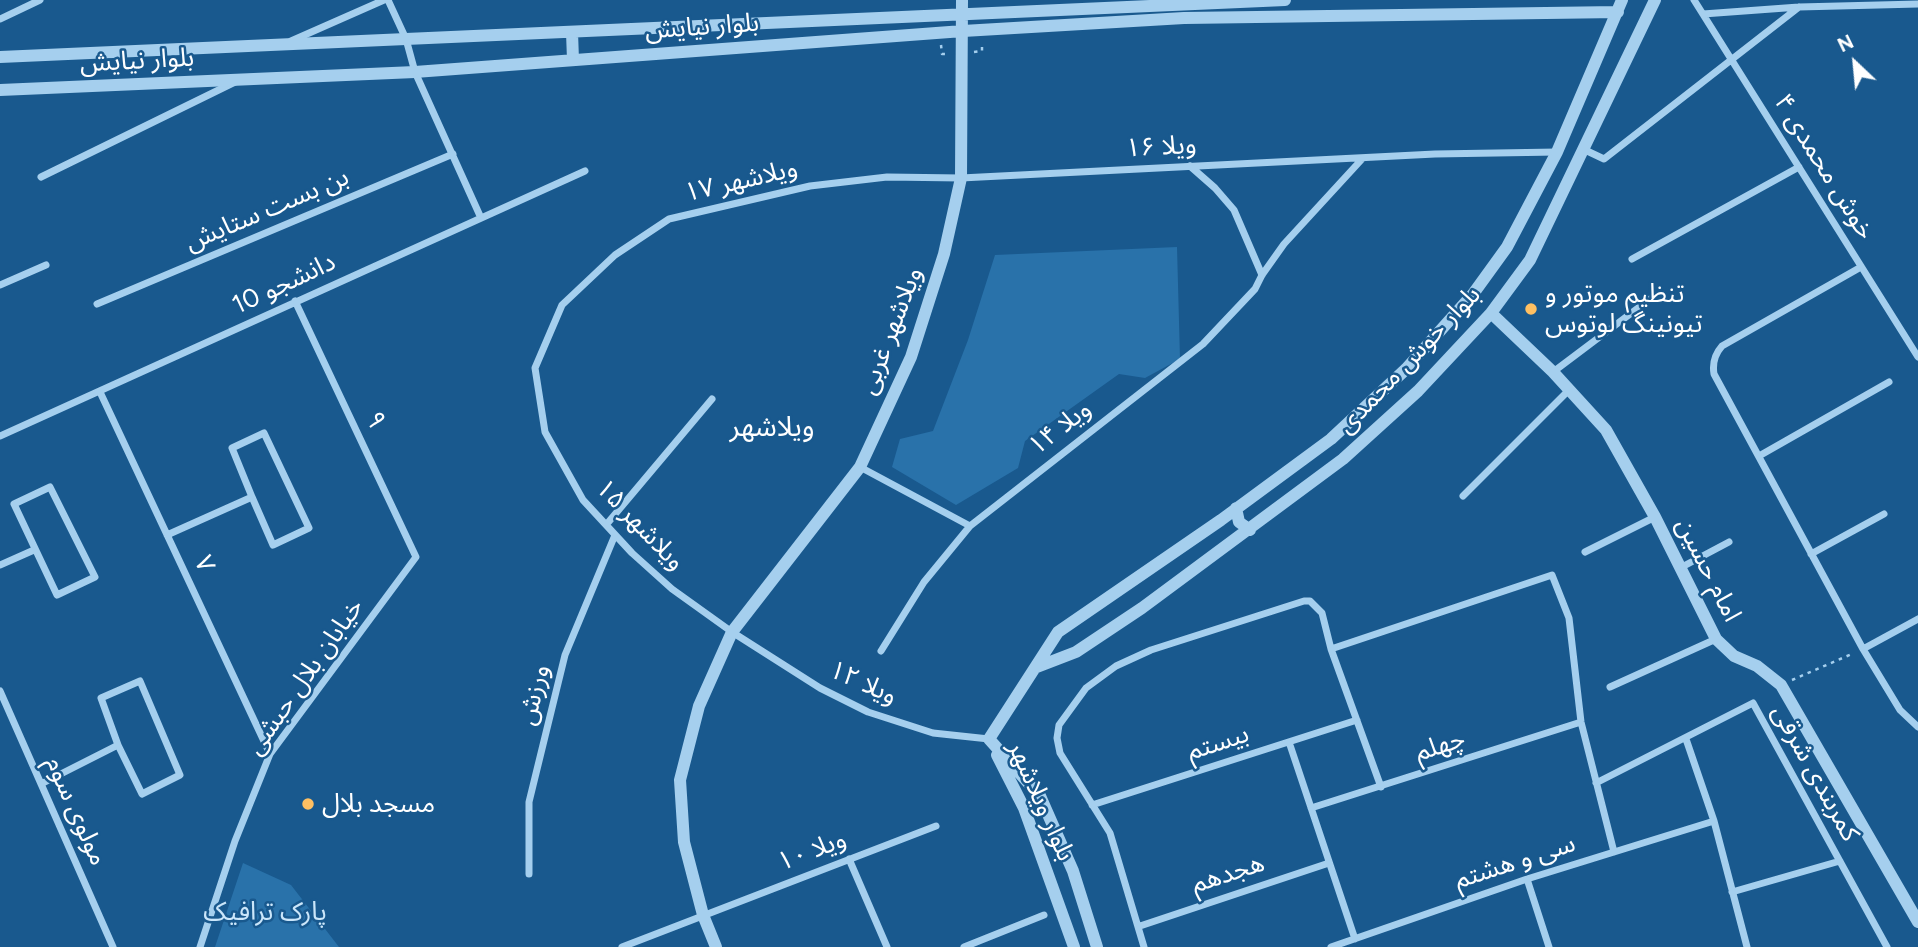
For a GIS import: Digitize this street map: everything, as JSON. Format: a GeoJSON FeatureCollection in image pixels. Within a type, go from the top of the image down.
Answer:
{"type":"FeatureCollection","features":[{"type":"Feature","properties":{"kind":"street"},"geometry":{"type":"LineString","coordinates":[[0,19],[40,0]]}},
{"type":"Feature","properties":{"kind":"street"},"geometry":{"type":"LineString","coordinates":[[283,44],[386,0],[406,39],[415,72],[481,218]]}},
{"type":"Feature","properties":{"kind":"street","name":"ویلاشهر غربی"},"geometry":{"type":"LineString","coordinates":[[716,947],[703,915],[684,842],[680,780],[699,706],[732,632],[860,467],[911,357],[944,254],[961,178],[962,0]]}},
{"type":"Feature","properties":{"kind":"street","name":"بلوار نیایش"},"geometry":{"type":"LineString","coordinates":[[0,90],[415,72],[963,31],[1285,0]]}},
{"type":"Feature","properties":{"kind":"street"},"geometry":{"type":"LineString","coordinates":[[1371,14],[1372,0]]}},
{"type":"Feature","properties":{"kind":"street","name":"بلوار خوش محمدی"},"geometry":{"type":"LineString","coordinates":[[1037,667],[1076,652],[1250,530],[1343,459],[1418,391],[1491,313],[1530,260],[1655,0]]}},
{"type":"Feature","properties":{"kind":"street","name":"خوش محمدی ۴"},"geometry":{"type":"LineString","coordinates":[[1694,0],[1917,352]]}},
{"type":"Feature","properties":{"kind":"street"},"geometry":{"type":"LineString","coordinates":[[1703,14],[1799,7],[1918,4]]}},
{"type":"Feature","properties":{"kind":"street","name":"بلوار نیایش"},"geometry":{"type":"LineString","coordinates":[[0,57],[963,14],[1184,11],[1371,14],[1620,6]]}},
{"type":"Feature","properties":{"kind":"street","name":"بلوار خوش محمدی"},"geometry":{"type":"LineString","coordinates":[[1037,667],[1058,632],[1221,520],[1331,439],[1415,360],[1473,294],[1507,247],[1557,152],[1620,6]]}},
{"type":"Feature","properties":{"kind":"street"},"geometry":{"type":"LineString","coordinates":[[1585,150],[1604,159],[1799,7]]}},
{"type":"Feature","properties":{"kind":"street"},"geometry":{"type":"LineString","coordinates":[[763,23],[763,46]]}},
{"type":"Feature","properties":{"kind":"street"},"geometry":{"type":"LineString","coordinates":[[572,32],[573,60]]}},
{"type":"Feature","properties":{"kind":"street"},"geometry":{"type":"LineString","coordinates":[[41,177],[243,79]]}},
{"type":"Feature","properties":{"kind":"street","name":"۱۶ ویلا"},"geometry":{"type":"LineString","coordinates":[[961,178],[1363,158],[1557,152]]}},
{"type":"Feature","properties":{"kind":"street","name":"بن بست ستایش"},"geometry":{"type":"LineString","coordinates":[[97,304],[453,154]]}},
{"type":"Feature","properties":{"kind":"street","name":"۱۴ ویلا"},"geometry":{"type":"LineString","coordinates":[[881,651],[924,582],[970,526],[1203,344],[1255,289],[1284,244],[1363,158]]}},
{"type":"Feature","properties":{"kind":"street"},"geometry":{"type":"LineString","coordinates":[[1190,166],[1215,188],[1234,210],[1262,275]]}},
{"type":"Feature","properties":{"kind":"street"},"geometry":{"type":"LineString","coordinates":[[1632,259],[1798,167]]}},
{"type":"Feature","properties":{"kind":"street","name":"دانشجو 10"},"geometry":{"type":"LineString","coordinates":[[0,436],[585,171]]}},
{"type":"Feature","properties":{"kind":"street","name":"ویلاشهر ۱۷"},"geometry":{"type":"LineString","coordinates":[[562,304],[615,255],[669,219],[810,186],[887,177],[961,178]]}},
{"type":"Feature","properties":{"kind":"street"},"geometry":{"type":"LineString","coordinates":[[0,285],[46,265]]}},
{"type":"Feature","properties":{"kind":"street"},"geometry":{"type":"LineString","coordinates":[[1861,267],[1722,346],[1714,356],[1714,374],[1863,649],[1900,710],[1918,727]]}},
{"type":"Feature","properties":{"kind":"street"},"geometry":{"type":"LineString","coordinates":[[1553,372],[1654,296]]}},
{"type":"Feature","properties":{"kind":"street","name":"۹"},"geometry":{"type":"LineString","coordinates":[[295,301],[416,557]]}},
{"type":"Feature","properties":{"kind":"street","name":"ویلاشهر ۱۵"},"geometry":{"type":"LineString","coordinates":[[562,304],[535,368],[545,432],[583,500],[615,535],[671,589],[732,632]]}},
{"type":"Feature","properties":{"kind":"street","name":"امام حسین"},"geometry":{"type":"LineString","coordinates":[[1491,313],[1553,372],[1606,430],[1655,517],[1717,639],[1734,656],[1757,666],[1781,685],[1918,922]]}},
{"type":"Feature","properties":{"kind":"street"},"geometry":{"type":"LineString","coordinates":[[1759,456],[1889,383]]}},
{"type":"Feature","properties":{"kind":"street"},"geometry":{"type":"LineString","coordinates":[[1463,496],[1569,390]]}},
{"type":"Feature","properties":{"kind":"street","name":"۷"},"geometry":{"type":"LineString","coordinates":[[100,392],[270,754]]}},
{"type":"Feature","properties":{"kind":"street"},"geometry":{"type":"LineString","coordinates":[[606,525],[712,399]]}},
{"type":"Feature","properties":{"kind":"street"},"geometry":{"type":"LineString","coordinates":[[264,433],[309,528],[274,545],[252,497],[232,448],[264,433]]}},
{"type":"Feature","properties":{"kind":"street"},"geometry":{"type":"LineString","coordinates":[[860,467],[970,526]]}},
{"type":"Feature","properties":{"kind":"street"},"geometry":{"type":"LineString","coordinates":[[50,487],[95,578],[57,595],[34,550],[14,504],[50,487]]}},
{"type":"Feature","properties":{"kind":"street"},"geometry":{"type":"LineString","coordinates":[[167,536],[252,497]]}},
{"type":"Feature","properties":{"kind":"street"},"geometry":{"type":"LineString","coordinates":[[1236,508],[1239,522],[1250,530]]}},
{"type":"Feature","properties":{"kind":"street"},"geometry":{"type":"LineString","coordinates":[[1811,554],[1884,514]]}},
{"type":"Feature","properties":{"kind":"street"},"geometry":{"type":"LineString","coordinates":[[1585,552],[1655,517]]}},
{"type":"Feature","properties":{"kind":"street"},"geometry":{"type":"LineString","coordinates":[[1221,520],[1232,527],[1236,540]]}},
{"type":"Feature","properties":{"kind":"street","name":"ورزش"},"geometry":{"type":"LineString","coordinates":[[529,874],[528,802],[565,655],[615,535]]}},
{"type":"Feature","properties":{"kind":"street"},"geometry":{"type":"LineString","coordinates":[[1680,568],[1730,542]]}},
{"type":"Feature","properties":{"kind":"street"},"geometry":{"type":"LineString","coordinates":[[0,565],[34,550]]}},
{"type":"Feature","properties":{"kind":"street","name":"خیابان بلال حبشی"},"geometry":{"type":"LineString","coordinates":[[200,947],[235,841],[270,754],[416,557]]}},
{"type":"Feature","properties":{"kind":"street"},"geometry":{"type":"LineString","coordinates":[[1331,649],[1552,575],[1569,618],[1581,722],[1614,852]]}},
{"type":"Feature","properties":{"kind":"street"},"geometry":{"type":"LineString","coordinates":[[1144,947],[1140,926],[1110,833],[1066,766],[1056,738],[1066,713],[1086,688],[1116,666],[1151,650],[1310,601],[1322,613],[1331,649],[1381,787]]}},
{"type":"Feature","properties":{"kind":"street"},"geometry":{"type":"LineString","coordinates":[[1863,649],[1918,619]]}},
{"type":"Feature","properties":{"kind":"street","name":"ویلا ۱۲"},"geometry":{"type":"LineString","coordinates":[[732,632],[820,688],[868,712],[933,733],[989,739]]}},
{"type":"Feature","properties":{"kind":"street"},"geometry":{"type":"LineString","coordinates":[[1610,687],[1717,639]]}},
{"type":"Feature","properties":{"kind":"street"},"geometry":{"type":"LineString","coordinates":[[989,739],[1037,667]]}},
{"type":"Feature","properties":{"kind":"street"},"geometry":{"type":"LineString","coordinates":[[140,681],[180,775],[142,794],[118,745],[100,698],[140,681]]}},
{"type":"Feature","properties":{"kind":"street","name":"مولوی سوم"},"geometry":{"type":"LineString","coordinates":[[0,691],[113,947]]}},
{"type":"Feature","properties":{"kind":"street","name":"کمربندی شرقی"},"geometry":{"type":"LineString","coordinates":[[1596,783],[1753,703],[1887,947]]}},
{"type":"Feature","properties":{"kind":"street","name":"بیستم"},"geometry":{"type":"LineString","coordinates":[[1092,805],[1357,720]]}},
{"type":"Feature","properties":{"kind":"street","name":"چهلم"},"geometry":{"type":"LineString","coordinates":[[1311,808],[1581,722]]}},
{"type":"Feature","properties":{"kind":"street","name":"بلوار ویلاشهر"},"geometry":{"type":"LineString","coordinates":[[989,739],[1024,808],[1074,947]]}},
{"type":"Feature","properties":{"kind":"street","name":"بلوار ویلاشهر"},"geometry":{"type":"LineString","coordinates":[[989,739],[1041,796],[1073,871],[1097,947]]}},
{"type":"Feature","properties":{"kind":"street"},"geometry":{"type":"LineString","coordinates":[[1686,739],[1714,821],[1746,947]]}},
{"type":"Feature","properties":{"kind":"street"},"geometry":{"type":"LineString","coordinates":[[1289,742],[1355,939]]}},
{"type":"Feature","properties":{"kind":"street"},"geometry":{"type":"LineString","coordinates":[[41,784],[118,745]]}},
{"type":"Feature","properties":{"kind":"street","name":"سی و هشتم"},"geometry":{"type":"LineString","coordinates":[[1331,947],[1527,879],[1714,821]]}},
{"type":"Feature","properties":{"kind":"street","name":"۱۰ ویلا"},"geometry":{"type":"LineString","coordinates":[[622,947],[936,826]]}},
{"type":"Feature","properties":{"kind":"street"},"geometry":{"type":"LineString","coordinates":[[849,859],[887,947]]}},
{"type":"Feature","properties":{"kind":"street"},"geometry":{"type":"LineString","coordinates":[[1732,892],[1840,861]]}},
{"type":"Feature","properties":{"kind":"street","name":"هجدهم"},"geometry":{"type":"LineString","coordinates":[[1140,926],[1329,863]]}},
{"type":"Feature","properties":{"kind":"street"},"geometry":{"type":"LineString","coordinates":[[1527,879],[1549,947]]}},
{"type":"Feature","properties":{"kind":"street"},"geometry":{"type":"LineString","coordinates":[[964,947],[1044,915]]}},
{"type":"Feature","properties":{"kind":"path"},"geometry":{"type":"LineString","coordinates":[[1781,685],[1863,649]]}},
{"type":"Feature","properties":{"kind":"green space"},"geometry":{"type":"Polygon","coordinates":[[[1177,247],[1180,359],[1145,378],[1119,374],[1025,441],[1018,468],[956,505],[892,467],[900,439],[933,431],[968,340],[995,255],[1177,247]]]}},
{"type":"Feature","properties":{"kind":"green space","name":"پارک ترافیک"},"geometry":{"type":"Polygon","coordinates":[[[243,863],[291,885],[339,947],[215,947],[243,863]]]}},
{"type":"Feature","properties":{"kind":"place","name":"تنظیم موتور و تیونینگ لوتوس"},"geometry":{"type":"Point","coordinates":[1531,309]}},
{"type":"Feature","properties":{"kind":"place","name":"مسجد بلال"},"geometry":{"type":"Point","coordinates":[308,804]}},
{"type":"Feature","properties":{"kind":"district","name":"ویلاشهر"},"geometry":{"type":"Point","coordinates":[772,428]}}]}
